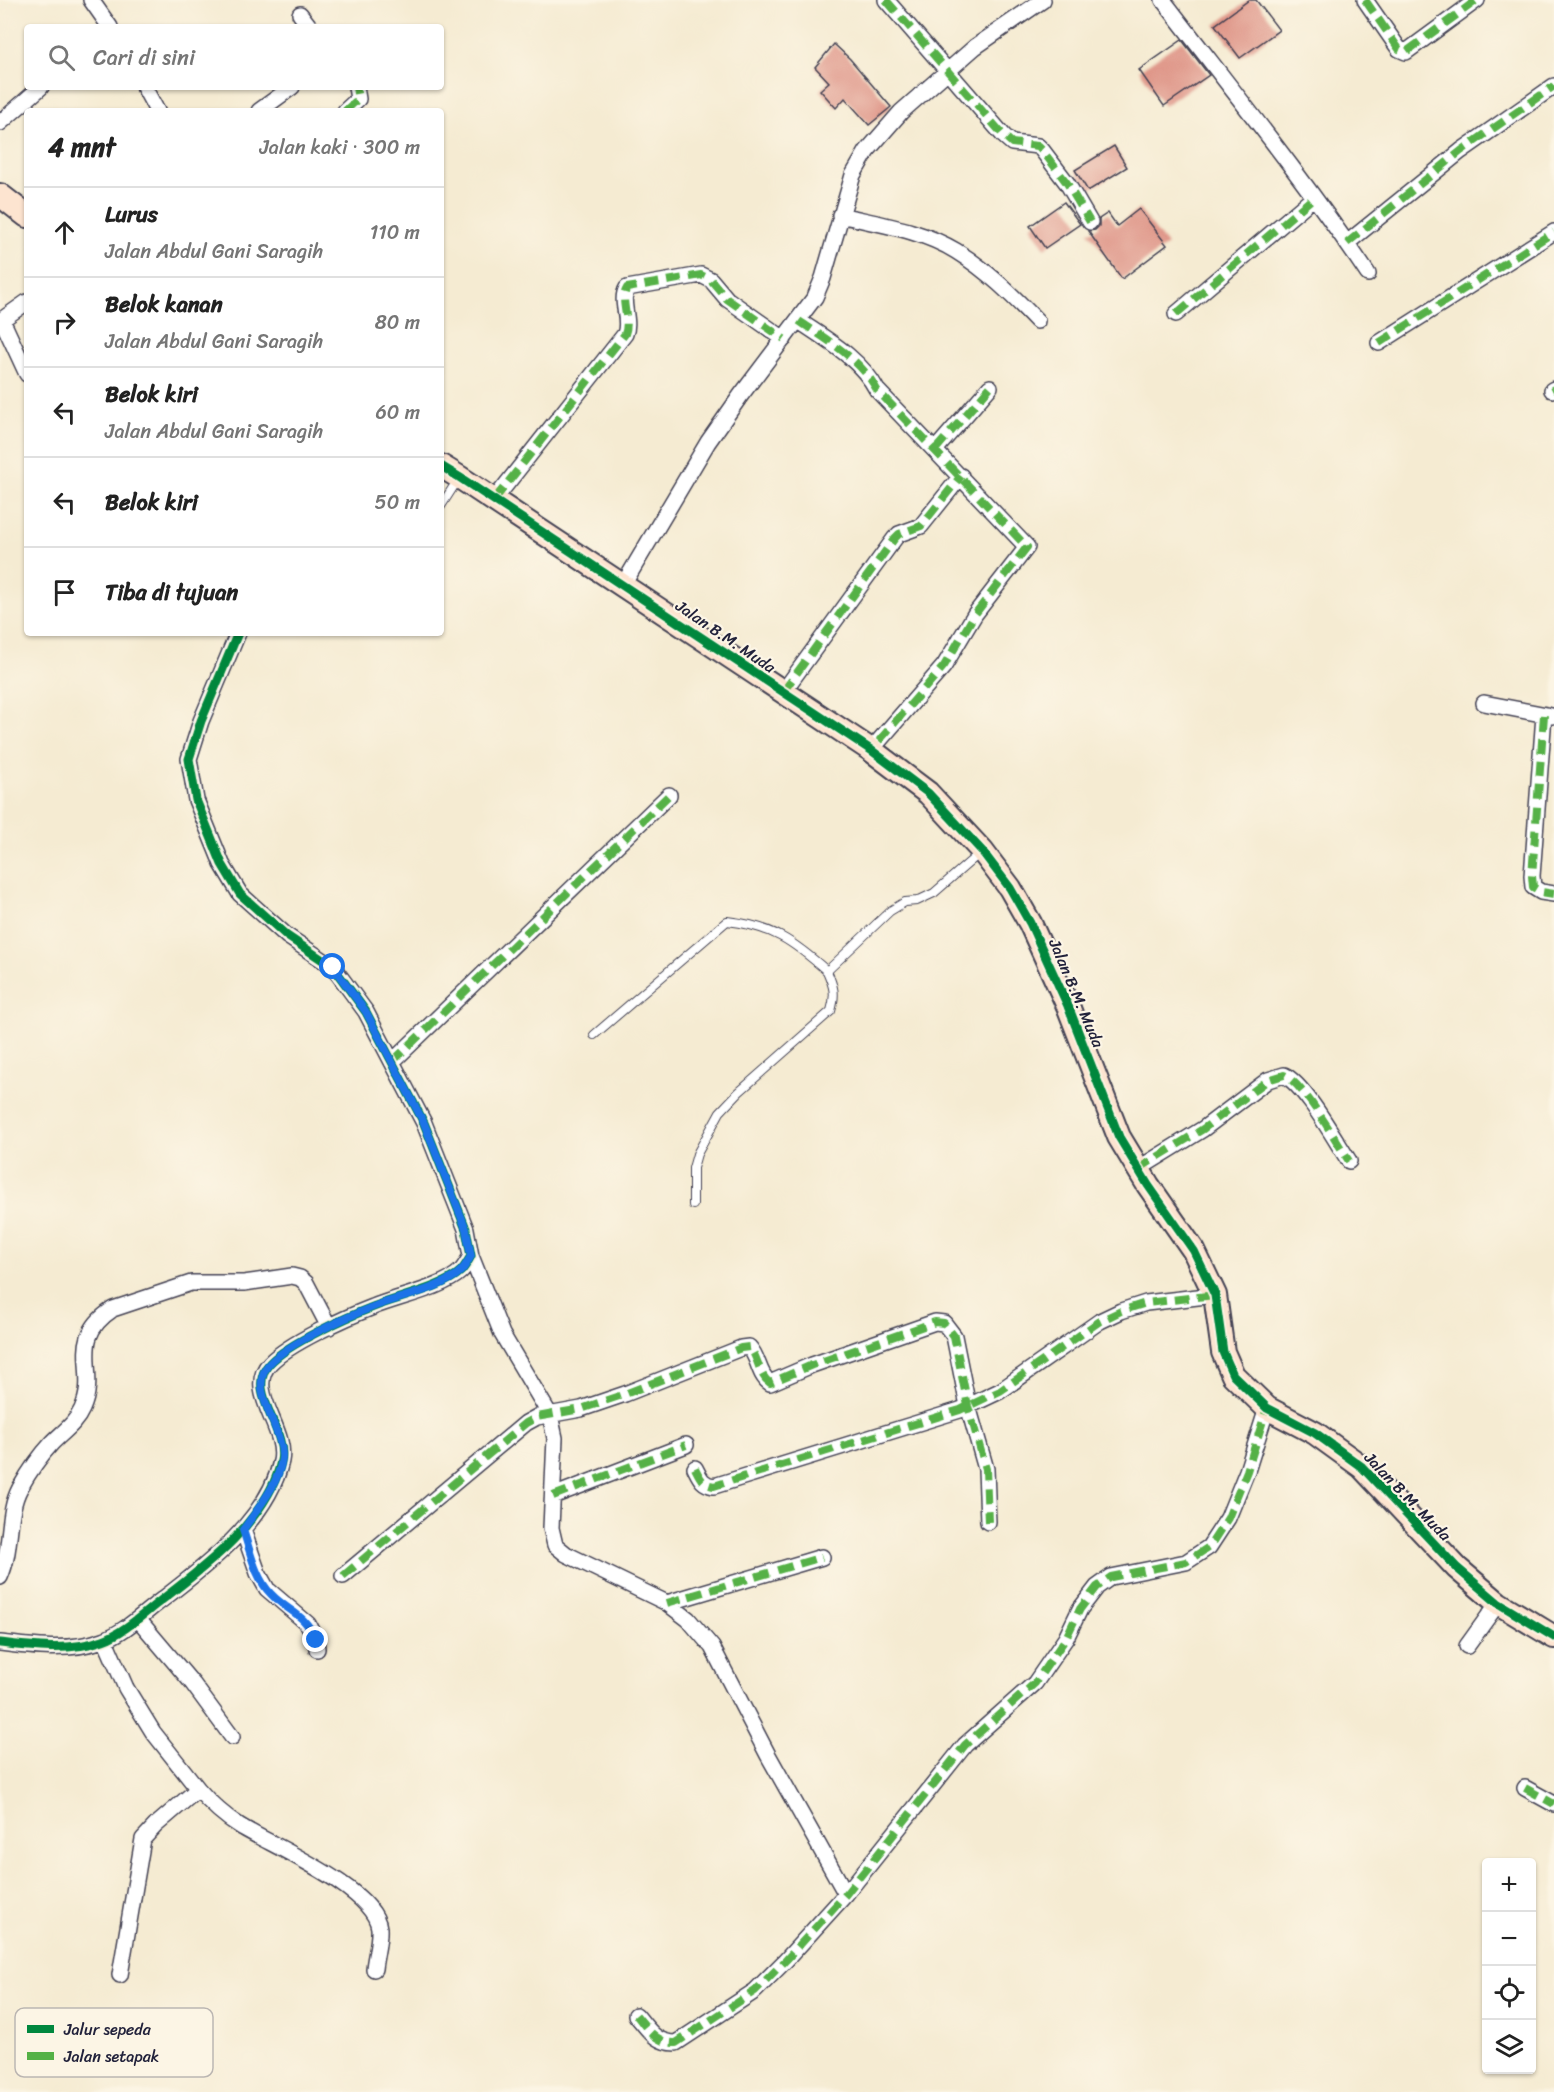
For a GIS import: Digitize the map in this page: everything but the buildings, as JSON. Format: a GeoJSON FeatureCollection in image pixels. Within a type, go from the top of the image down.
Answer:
{"type":"FeatureCollection","features":[{"type":"Feature","properties":{"kind":"street"},"geometry":{"type":"LineString","coordinates":[[91,0],[108,24]]}},
{"type":"Feature","properties":{"kind":"street"},"geometry":{"type":"LineString","coordinates":[[886,0],[1012,143],[1038,146],[1042,150],[1067,183],[1090,222]]}},
{"type":"Feature","properties":{"kind":"street"},"geometry":{"type":"LineString","coordinates":[[623,585],[708,442],[815,297],[823,278],[853,175],[867,151],[901,112],[975,47],[1043,0]]}},
{"type":"Feature","properties":{"kind":"street"},"geometry":{"type":"LineString","coordinates":[[1163,0],[1368,274]]}},
{"type":"Feature","properties":{"kind":"street"},"geometry":{"type":"LineString","coordinates":[[1365,0],[1399,49],[1406,52],[1477,0]]}},
{"type":"Feature","properties":{"kind":"street"},"geometry":{"type":"LineString","coordinates":[[300,14],[308,24]]}},
{"type":"Feature","properties":{"kind":"street"},"geometry":{"type":"LineString","coordinates":[[1347,243],[1461,151],[1554,86]]}},
{"type":"Feature","properties":{"kind":"street"},"geometry":{"type":"LineString","coordinates":[[0,123],[38,90]]}},
{"type":"Feature","properties":{"kind":"street"},"geometry":{"type":"LineString","coordinates":[[146,90],[155,108]]}},
{"type":"Feature","properties":{"kind":"street"},"geometry":{"type":"LineString","coordinates":[[263,108],[288,90]]}},
{"type":"Feature","properties":{"kind":"street"},"geometry":{"type":"LineString","coordinates":[[348,108],[358,99],[356,90]]}},
{"type":"Feature","properties":{"kind":"street"},"geometry":{"type":"LineString","coordinates":[[0,195],[24,214]]}},
{"type":"Feature","properties":{"kind":"street"},"geometry":{"type":"LineString","coordinates":[[1176,314],[1313,198]]}},
{"type":"Feature","properties":{"kind":"street"},"geometry":{"type":"LineString","coordinates":[[840,214],[922,236],[955,250],[997,280],[1038,321]]}},
{"type":"Feature","properties":{"kind":"street"},"geometry":{"type":"LineString","coordinates":[[1379,343],[1554,232]]}},
{"type":"Feature","properties":{"kind":"street"},"geometry":{"type":"LineString","coordinates":[[494,500],[625,334],[628,326],[624,294],[627,288],[701,274],[711,280],[727,299],[784,339]]}},
{"type":"Feature","properties":{"kind":"street"},"geometry":{"type":"LineString","coordinates":[[24,304],[1,320],[24,368]]}},
{"type":"Feature","properties":{"kind":"street"},"geometry":{"type":"LineString","coordinates":[[799,321],[861,367],[877,390],[1027,545],[1027,549],[975,614],[944,666],[871,750]]}},
{"type":"Feature","properties":{"kind":"street"},"geometry":{"type":"LineString","coordinates":[[935,450],[990,387]]}},
{"type":"Feature","properties":{"kind":"street","name":"Jalan B.M. Muda"},"geometry":{"type":"LineString","coordinates":[[450,472],[871,750],[928,793],[982,851],[1010,888],[1030,923],[1068,1006],[1119,1137],[1194,1251],[1215,1295],[1223,1352],[1233,1375],[1267,1408],[1316,1433],[1362,1467],[1456,1568],[1498,1603],[1554,1637]]}},
{"type":"Feature","properties":{"kind":"street"},"geometry":{"type":"LineString","coordinates":[[783,692],[899,534],[921,526],[961,477]]}},
{"type":"Feature","properties":{"kind":"street"},"geometry":{"type":"LineString","coordinates":[[237,636],[201,721],[189,759],[196,800],[222,864],[240,894],[287,936],[333,967],[366,1012],[424,1123],[466,1229],[471,1256],[502,1334],[550,1415],[555,1438],[551,1528],[555,1545],[566,1554],[667,1603],[688,1619],[712,1647],[768,1755],[846,1894]]}},
{"type":"Feature","properties":{"kind":"street"},"geometry":{"type":"LineString","coordinates":[[1484,703],[1549,716],[1532,876],[1533,886],[1542,892],[1554,894]]}},
{"type":"Feature","properties":{"kind":"street"},"geometry":{"type":"LineString","coordinates":[[392,1062],[669,795]]}},
{"type":"Feature","properties":{"kind":"street"},"geometry":{"type":"LineString","coordinates":[[1138,1169],[1203,1129],[1268,1080],[1284,1075],[1292,1078],[1303,1091],[1349,1161]]}},
{"type":"Feature","properties":{"kind":"street"},"geometry":{"type":"LineString","coordinates":[[0,1643],[31,1647],[75,1648],[105,1640],[138,1619],[208,1564],[243,1530],[275,1481],[282,1459],[279,1440],[262,1389],[261,1379],[270,1362],[292,1346],[371,1307],[439,1284],[460,1271],[471,1256]]}},
{"type":"Feature","properties":{"kind":"street"},"geometry":{"type":"LineString","coordinates":[[3,1571],[14,1502],[42,1455],[71,1426],[82,1409],[87,1386],[87,1341],[93,1327],[105,1315],[122,1306],[190,1283],[244,1283],[292,1276],[306,1282],[329,1327]]}},
{"type":"Feature","properties":{"kind":"street"},"geometry":{"type":"LineString","coordinates":[[695,1468],[705,1484],[714,1486],[968,1406],[1000,1391],[1100,1321],[1120,1311],[1146,1303],[1215,1295]]}},
{"type":"Feature","properties":{"kind":"street"},"geometry":{"type":"LineString","coordinates":[[342,1576],[526,1423],[537,1417],[581,1409],[741,1348],[749,1347],[754,1353],[764,1379],[770,1383],[812,1365],[934,1322],[944,1323],[954,1336],[968,1406],[986,1469],[988,1522]]}},
{"type":"Feature","properties":{"kind":"street"},"geometry":{"type":"LineString","coordinates":[[636,2015],[655,2038],[664,2043],[676,2043],[755,1991],[846,1894],[965,1745],[1035,1683],[1066,1638],[1080,1609],[1097,1587],[1111,1577],[1186,1563],[1209,1546],[1228,1518],[1247,1471],[1267,1408]]}},
{"type":"Feature","properties":{"kind":"street"},"geometry":{"type":"LineString","coordinates":[[553,1496],[686,1445]]}},
{"type":"Feature","properties":{"kind":"street"},"geometry":{"type":"LineString","coordinates":[[243,1530],[258,1573],[267,1589],[308,1624],[316,1640],[317,1649]]}},
{"type":"Feature","properties":{"kind":"street"},"geometry":{"type":"LineString","coordinates":[[667,1603],[822,1557]]}},
{"type":"Feature","properties":{"kind":"street"},"geometry":{"type":"LineString","coordinates":[[1467,1646],[1498,1603]]}},
{"type":"Feature","properties":{"kind":"street"},"geometry":{"type":"LineString","coordinates":[[138,1619],[193,1684],[232,1737]]}},
{"type":"Feature","properties":{"kind":"street"},"geometry":{"type":"LineString","coordinates":[[105,1640],[126,1688],[153,1732],[211,1804],[239,1826],[353,1891],[370,1907],[379,1927],[374,1969]]}},
{"type":"Feature","properties":{"kind":"street"},"geometry":{"type":"LineString","coordinates":[[1525,1788],[1554,1804]]}},
{"type":"Feature","properties":{"kind":"street"},"geometry":{"type":"LineString","coordinates":[[120,1975],[143,1839],[198,1789]]}},
{"type":"Feature","properties":{"kind":"lane"},"geometry":{"type":"LineString","coordinates":[[444,495],[450,472]]}},
{"type":"Feature","properties":{"kind":"lane"},"geometry":{"type":"LineString","coordinates":[[827,971],[890,911],[905,902],[917,901],[934,893],[982,851]]}},
{"type":"Feature","properties":{"kind":"lane"},"geometry":{"type":"LineString","coordinates":[[594,1035],[727,921],[751,924],[781,934],[827,971],[835,997],[831,1011],[739,1092],[720,1112],[697,1154],[693,1168],[693,1205]]}},
{"type":"Feature","properties":{"kind":"marked path"},"geometry":{"type":"LineString","coordinates":[[886,0],[1004,136],[1012,143],[1038,146],[1042,150],[1067,183],[1090,222]]}},
{"type":"Feature","properties":{"kind":"marked path"},"geometry":{"type":"LineString","coordinates":[[1365,0],[1399,49],[1406,52],[1477,0]]}},
{"type":"Feature","properties":{"kind":"marked path"},"geometry":{"type":"LineString","coordinates":[[1347,243],[1461,151],[1554,86]]}},
{"type":"Feature","properties":{"kind":"marked path"},"geometry":{"type":"LineString","coordinates":[[348,108],[358,99],[356,90]]}},
{"type":"Feature","properties":{"kind":"marked path"},"geometry":{"type":"LineString","coordinates":[[1176,314],[1313,198]]}},
{"type":"Feature","properties":{"kind":"marked path"},"geometry":{"type":"LineString","coordinates":[[1379,343],[1554,232]]}},
{"type":"Feature","properties":{"kind":"marked path"},"geometry":{"type":"LineString","coordinates":[[494,500],[625,334],[627,322],[624,299],[627,288],[701,275],[711,280],[727,299],[784,339]]}},
{"type":"Feature","properties":{"kind":"marked path"},"geometry":{"type":"LineString","coordinates":[[799,321],[853,360],[877,390],[1027,547],[975,614],[944,666],[871,750]]}},
{"type":"Feature","properties":{"kind":"marked path"},"geometry":{"type":"LineString","coordinates":[[935,450],[990,387]]}},
{"type":"Feature","properties":{"kind":"marked path"},"geometry":{"type":"LineString","coordinates":[[783,692],[895,538],[899,534],[921,526],[961,476]]}},
{"type":"Feature","properties":{"kind":"marked path"},"geometry":{"type":"LineString","coordinates":[[1544,715],[1532,876],[1533,887],[1541,892],[1554,894]]}},
{"type":"Feature","properties":{"kind":"marked path"},"geometry":{"type":"LineString","coordinates":[[392,1062],[669,795]]}},
{"type":"Feature","properties":{"kind":"marked path"},"geometry":{"type":"LineString","coordinates":[[1138,1169],[1203,1129],[1268,1080],[1284,1075],[1310,1101],[1349,1161]]}},
{"type":"Feature","properties":{"kind":"marked path"},"geometry":{"type":"LineString","coordinates":[[695,1468],[704,1482],[714,1486],[960,1410],[1000,1391],[1100,1321],[1121,1311],[1146,1303],[1215,1295]]}},
{"type":"Feature","properties":{"kind":"marked path"},"geometry":{"type":"LineString","coordinates":[[343,1576],[526,1423],[537,1417],[581,1409],[741,1348],[749,1347],[763,1375],[770,1383],[812,1365],[935,1322],[944,1323],[954,1336],[968,1406],[986,1469],[988,1522]]}},
{"type":"Feature","properties":{"kind":"marked path"},"geometry":{"type":"LineString","coordinates":[[636,2015],[658,2038],[676,2043],[755,1991],[846,1894],[965,1745],[1035,1683],[1066,1638],[1080,1609],[1097,1587],[1111,1577],[1186,1562],[1209,1547],[1228,1518],[1247,1471],[1267,1408]]}},
{"type":"Feature","properties":{"kind":"marked path"},"geometry":{"type":"LineString","coordinates":[[553,1496],[686,1445]]}},
{"type":"Feature","properties":{"kind":"marked path"},"geometry":{"type":"LineString","coordinates":[[667,1603],[822,1557]]}},
{"type":"Feature","properties":{"kind":"marked path"},"geometry":{"type":"LineString","coordinates":[[1525,1788],[1554,1804]]}},
{"type":"Feature","properties":{"kind":"cycle path"},"geometry":{"type":"LineString","coordinates":[[444,468],[871,750],[928,793],[982,851],[1010,888],[1030,923],[1068,1006],[1119,1137],[1148,1185],[1194,1251],[1215,1295],[1223,1352],[1233,1375],[1267,1408],[1315,1433],[1362,1467],[1457,1568],[1498,1603],[1554,1637]]}},
{"type":"Feature","properties":{"kind":"cycle path"},"geometry":{"type":"LineString","coordinates":[[0,1643],[65,1647],[103,1640],[130,1625],[212,1560],[248,1524],[262,1504],[274,1483],[281,1461],[279,1436],[264,1397],[262,1385],[263,1374],[270,1363],[290,1347],[334,1324],[453,1277],[461,1271],[471,1256],[466,1229],[424,1123],[366,1012],[333,967],[287,936],[240,894],[222,864],[196,800],[189,759],[201,721],[237,636]]}},
{"type":"Feature","properties":{"kind":"route"},"geometry":{"type":"LineString","coordinates":[[316,1640],[308,1624],[267,1589],[258,1573],[243,1530],[275,1481],[282,1459],[279,1440],[262,1389],[261,1379],[264,1370],[270,1362],[292,1346],[318,1332],[371,1307],[439,1284],[460,1271],[471,1256],[466,1229],[424,1123],[366,1012],[333,967]]}}]}
